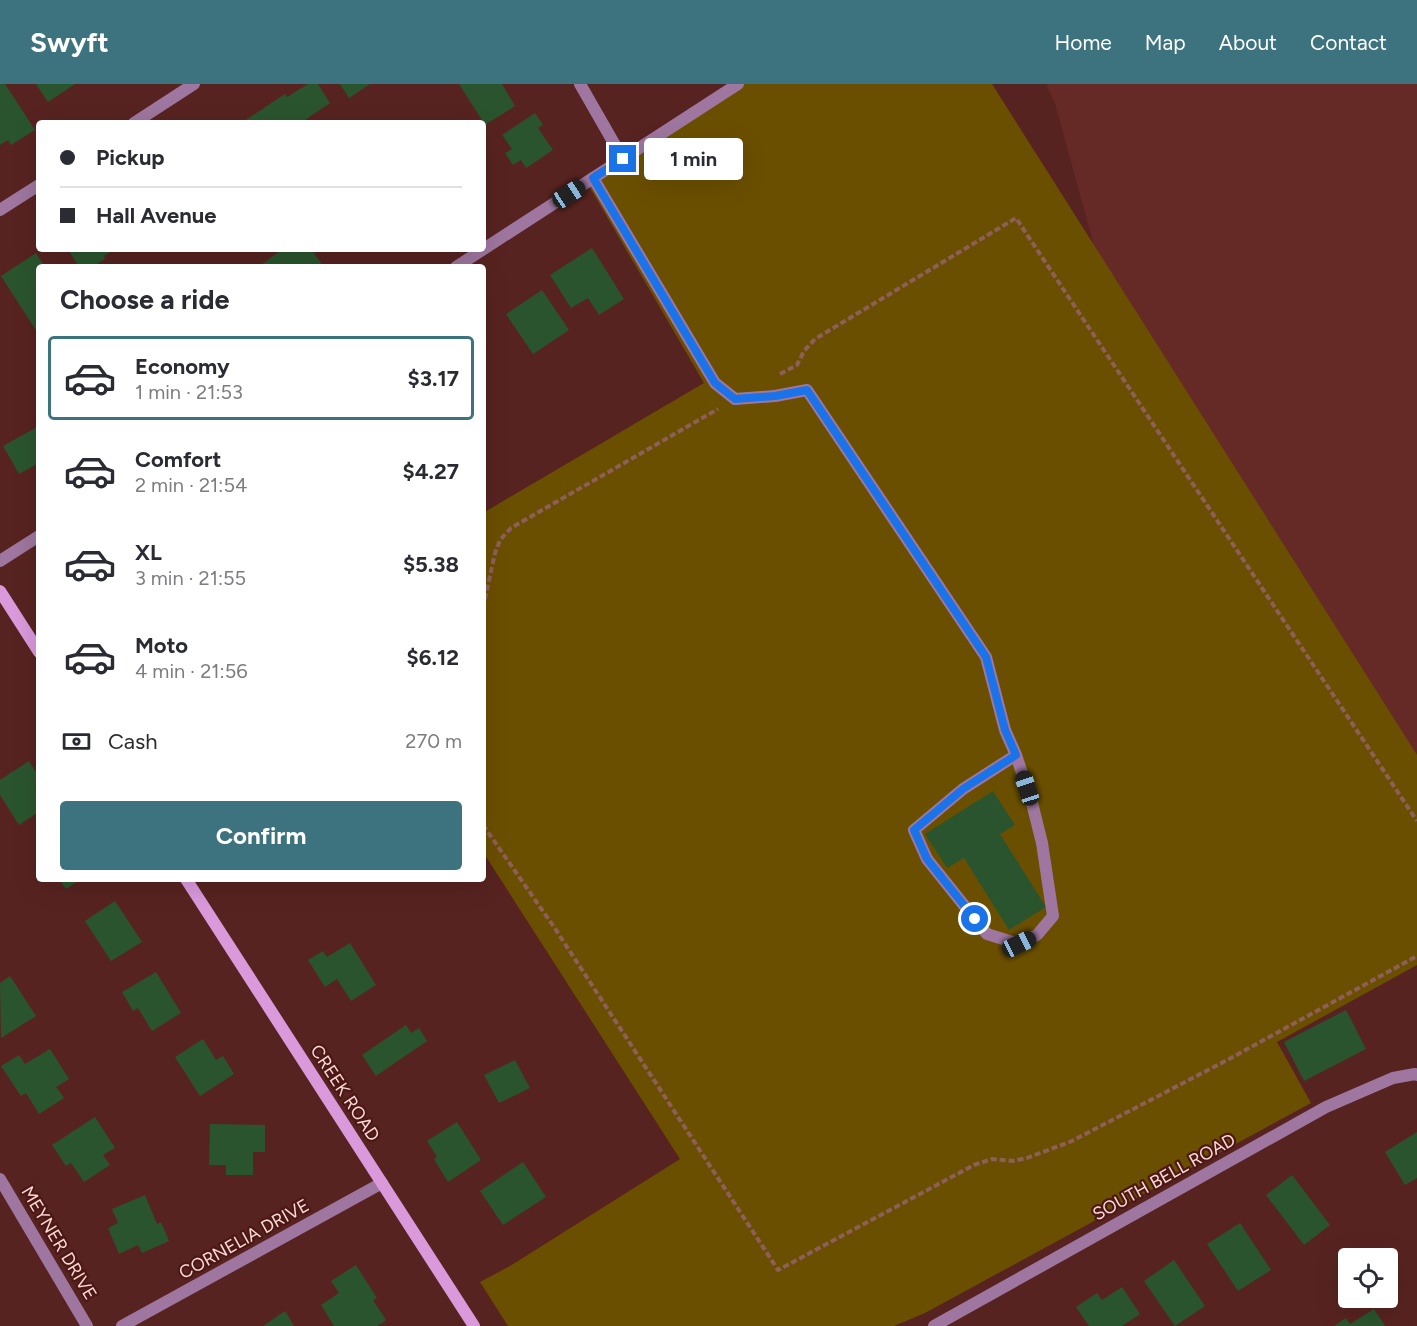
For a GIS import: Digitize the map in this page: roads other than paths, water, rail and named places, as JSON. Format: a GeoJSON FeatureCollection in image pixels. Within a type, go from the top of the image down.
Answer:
{"type":"FeatureCollection","features":[{"type":"Feature","properties":{"kind":"main road"},"geometry":{"type":"LineString","coordinates":[[0,591],[36,647]]}},
{"type":"Feature","properties":{"kind":"main road","name":"CREEK ROAD"},"geometry":{"type":"LineString","coordinates":[[188,882],[474,1326]]}},
{"type":"Feature","properties":{"kind":"street"},"geometry":{"type":"LineString","coordinates":[[139,120],[194,84]]}},
{"type":"Feature","properties":{"kind":"street"},"geometry":{"type":"LineString","coordinates":[[580,84],[623,159]]}},
{"type":"Feature","properties":{"kind":"street"},"geometry":{"type":"LineString","coordinates":[[486,248],[738,84]]}},
{"type":"Feature","properties":{"kind":"street"},"geometry":{"type":"LineString","coordinates":[[593,178],[715,383],[735,399],[775,396],[807,390],[986,657],[1005,730],[1016,755],[1032,803],[1042,843],[1053,916],[1037,935],[1019,944],[987,934],[927,859],[914,830],[963,789],[1016,755]]}},
{"type":"Feature","properties":{"kind":"street"},"geometry":{"type":"LineString","coordinates":[[0,210],[36,187]]}},
{"type":"Feature","properties":{"kind":"street"},"geometry":{"type":"LineString","coordinates":[[461,264],[479,252]]}},
{"type":"Feature","properties":{"kind":"street"},"geometry":{"type":"LineString","coordinates":[[0,561],[36,538]]}},
{"type":"Feature","properties":{"kind":"street","name":"SOUTH BELL ROAD"},"geometry":{"type":"LineString","coordinates":[[934,1326],[1326,1107],[1393,1078],[1417,1075]]}},
{"type":"Feature","properties":{"kind":"street","name":"MEYNER DRIVE"},"geometry":{"type":"LineString","coordinates":[[0,1179],[87,1326]]}},
{"type":"Feature","properties":{"kind":"street","name":"CORNELIA DRIVE"},"geometry":{"type":"LineString","coordinates":[[122,1326],[382,1183]]}}]}
